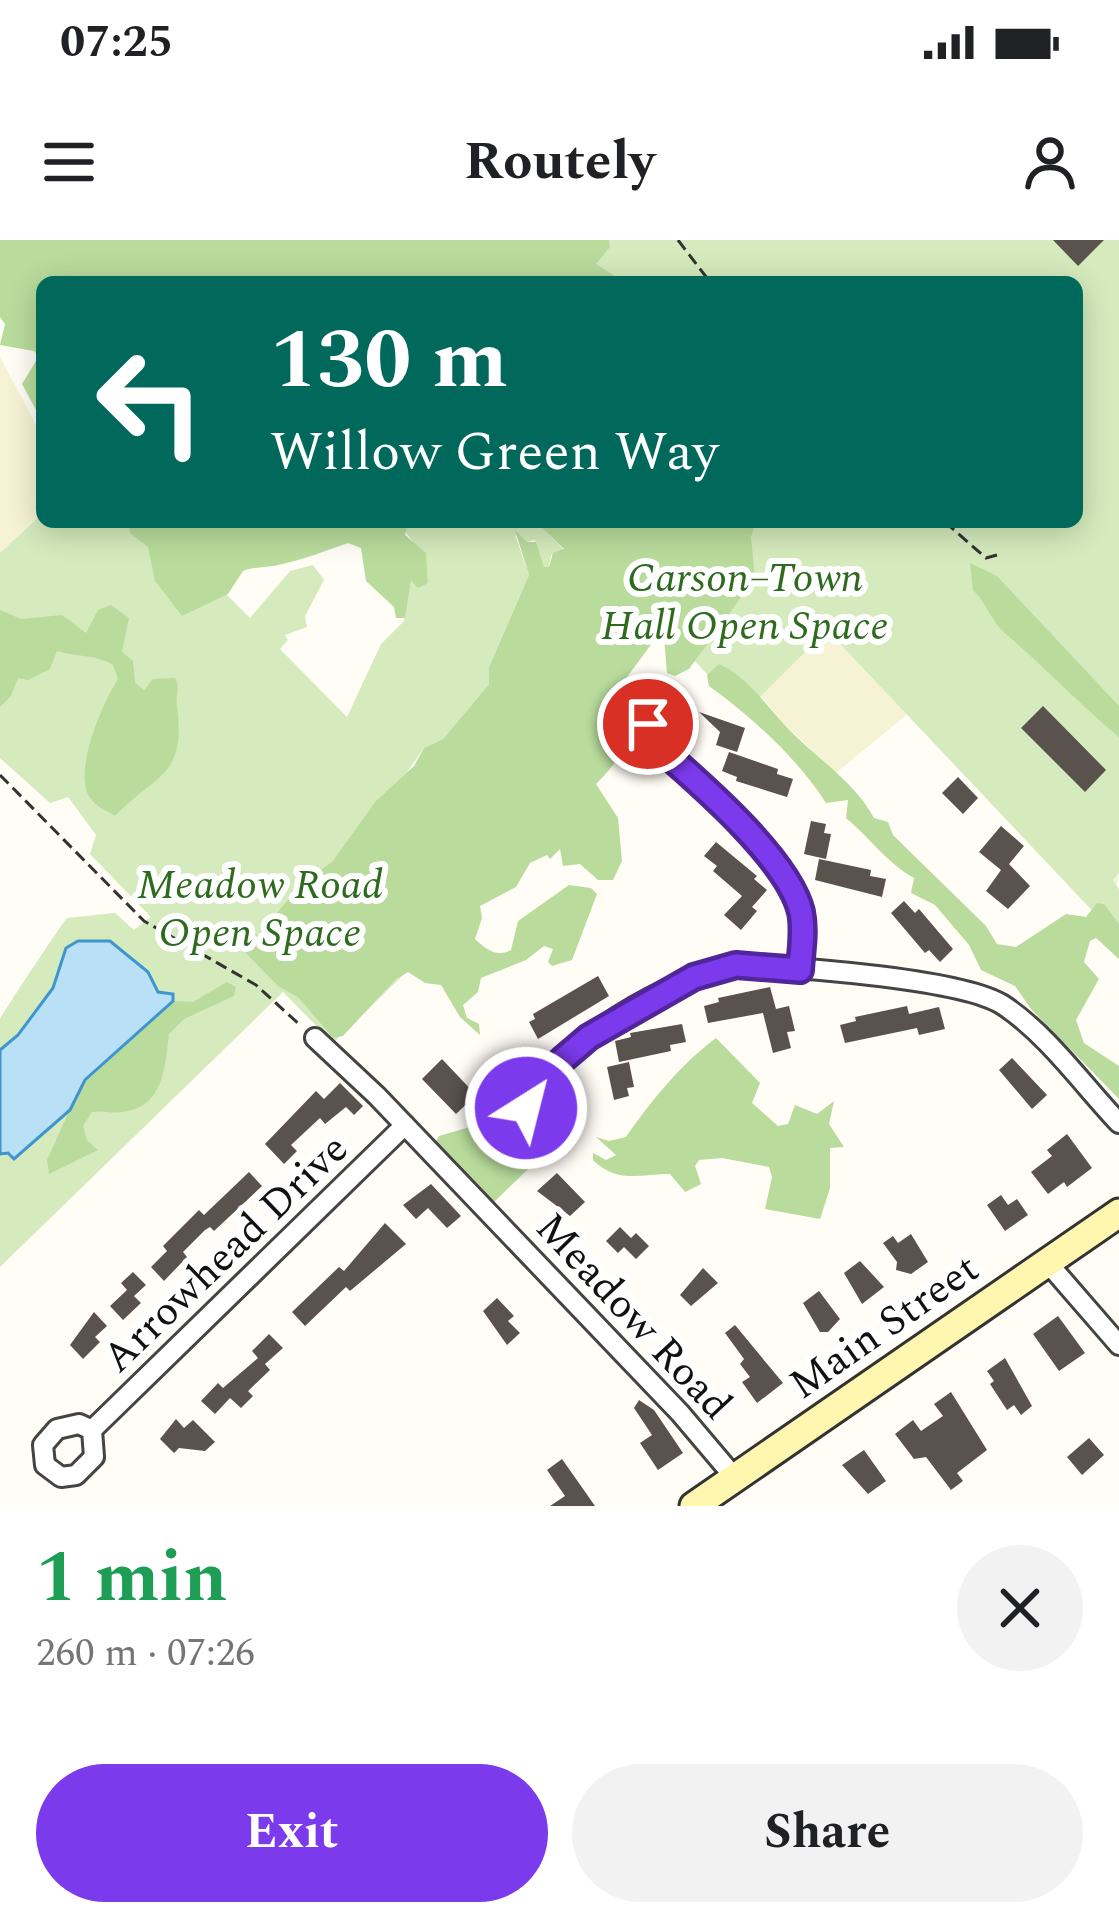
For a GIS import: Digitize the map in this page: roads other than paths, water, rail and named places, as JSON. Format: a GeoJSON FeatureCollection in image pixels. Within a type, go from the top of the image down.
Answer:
{"type":"FeatureCollection","features":[{"type":"Feature","properties":{"kind":"main road","name":"Main Street"},"geometry":{"type":"LineString","coordinates":[[694,1506],[1119,1213]]}},
{"type":"Feature","properties":{"kind":"street"},"geometry":{"type":"LineString","coordinates":[[665,753],[727,807],[790,889],[802,917],[800,970]]}},
{"type":"Feature","properties":{"kind":"street"},"geometry":{"type":"LineString","coordinates":[[546,1089],[562,1060],[589,1037],[694,977],[736,965],[950,987],[987,997],[1016,1015],[1119,1123]]}},
{"type":"Feature","properties":{"kind":"street","name":"Meadow Road"},"geometry":{"type":"LineString","coordinates":[[314,1038],[406,1125],[698,1432],[735,1478]]}},
{"type":"Feature","properties":{"kind":"street","name":"Arrowhead Drive"},"geometry":{"type":"LineString","coordinates":[[92,1430],[406,1125]]}},
{"type":"Feature","properties":{"kind":"street"},"geometry":{"type":"LineString","coordinates":[[1047,1262],[1119,1345]]}},
{"type":"Feature","properties":{"kind":"water"},"geometry":{"type":"Polygon","coordinates":[[[78,941],[110,941],[148,972],[158,992],[173,994],[173,1001],[85,1080],[70,1110],[14,1159],[8,1153],[0,1154],[0,1050],[18,1035],[53,988],[66,948],[78,941]]]}},
{"type":"Feature","properties":{"kind":"park label","name":"Carson–Town Hall Open Space"},"geometry":{"type":"Point","coordinates":[745,600]}},
{"type":"Feature","properties":{"kind":"park label","name":"Meadow Road Open Space"},"geometry":{"type":"Point","coordinates":[260,907]}}]}
